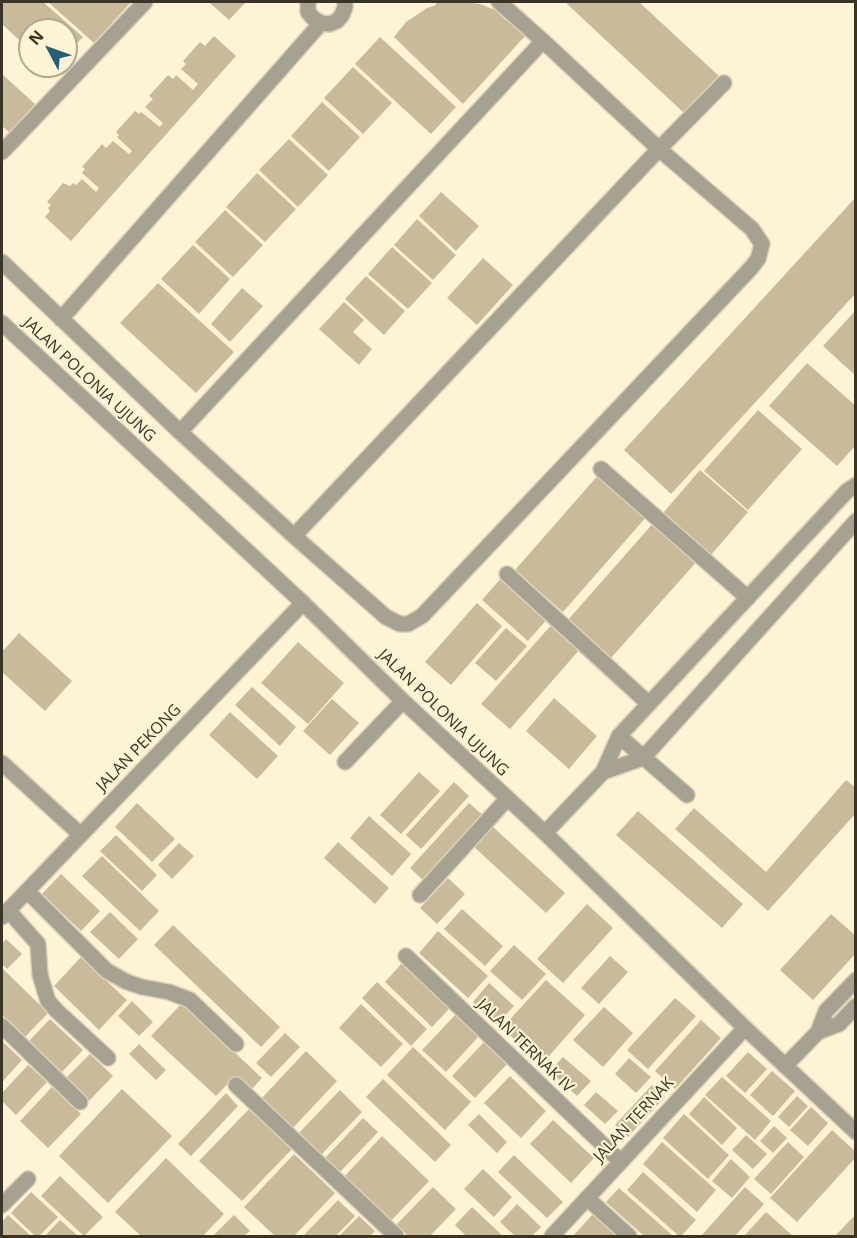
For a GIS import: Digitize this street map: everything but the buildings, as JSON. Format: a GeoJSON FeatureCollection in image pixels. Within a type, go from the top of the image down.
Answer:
{"type":"FeatureCollection","features":[{"type":"Feature","properties":{"kind":"street"},"geometry":{"type":"LineString","coordinates":[[2,152],[145,2]]}},
{"type":"Feature","properties":{"kind":"street"},"geometry":{"type":"LineString","coordinates":[[308,2],[308,12],[313,18],[321,23],[329,24],[337,21],[342,15],[345,2]]}},
{"type":"Feature","properties":{"kind":"street"},"geometry":{"type":"LineString","coordinates":[[2,262],[180,432],[392,622],[408,624],[416,621],[751,268],[758,259],[762,244],[752,229],[659,149],[499,2]]}},
{"type":"Feature","properties":{"kind":"street"},"geometry":{"type":"LineString","coordinates":[[61,319],[321,23]]}},
{"type":"Feature","properties":{"kind":"street"},"geometry":{"type":"LineString","coordinates":[[180,432],[543,41]]}},
{"type":"Feature","properties":{"kind":"street"},"geometry":{"type":"LineString","coordinates":[[294,536],[724,83]]}},
{"type":"Feature","properties":{"kind":"street","name":"JALAN POLONIA UJUNG"},"geometry":{"type":"LineString","coordinates":[[2,323],[303,603],[855,1132]]}},
{"type":"Feature","properties":{"kind":"street"},"geometry":{"type":"LineString","coordinates":[[601,470],[748,598]]}},
{"type":"Feature","properties":{"kind":"street"},"geometry":{"type":"LineString","coordinates":[[545,833],[603,772],[619,736],[855,485]]}},
{"type":"Feature","properties":{"kind":"street"},"geometry":{"type":"LineString","coordinates":[[603,772],[643,758],[855,521]]}},
{"type":"Feature","properties":{"kind":"street"},"geometry":{"type":"LineString","coordinates":[[507,574],[650,704]]}},
{"type":"Feature","properties":{"kind":"street","name":"JALAN PEKONG"},"geometry":{"type":"LineString","coordinates":[[5,913],[303,603]]}},
{"type":"Feature","properties":{"kind":"street"},"geometry":{"type":"LineString","coordinates":[[345,762],[403,701]]}},
{"type":"Feature","properties":{"kind":"street"},"geometry":{"type":"LineString","coordinates":[[619,736],[687,795]]}},
{"type":"Feature","properties":{"kind":"street"},"geometry":{"type":"LineString","coordinates":[[2,763],[81,835]]}},
{"type":"Feature","properties":{"kind":"street"},"geometry":{"type":"LineString","coordinates":[[420,895],[507,799]]}},
{"type":"Feature","properties":{"kind":"street"},"geometry":{"type":"LineString","coordinates":[[27,891],[107,971],[127,982],[169,992],[190,1000],[236,1044]]}},
{"type":"Feature","properties":{"kind":"street"},"geometry":{"type":"LineString","coordinates":[[5,913],[38,944],[40,975],[48,1001],[108,1058]]}},
{"type":"Feature","properties":{"kind":"street","name":"JALAN TERNAK IV"},"geometry":{"type":"LineString","coordinates":[[406,956],[620,1161]]}},
{"type":"Feature","properties":{"kind":"street"},"geometry":{"type":"LineString","coordinates":[[785,1066],[818,1032],[826,1011],[855,980]]}},
{"type":"Feature","properties":{"kind":"street"},"geometry":{"type":"LineString","coordinates":[[818,1032],[839,1024],[855,1006]]}},
{"type":"Feature","properties":{"kind":"street"},"geometry":{"type":"LineString","coordinates":[[826,1011],[839,1024]]}},
{"type":"Feature","properties":{"kind":"street"},"geometry":{"type":"LineString","coordinates":[[2,1026],[80,1102]]}},
{"type":"Feature","properties":{"kind":"street","name":"JALAN TERNAK"},"geometry":{"type":"LineString","coordinates":[[552,1236],[744,1028]]}},
{"type":"Feature","properties":{"kind":"street"},"geometry":{"type":"LineString","coordinates":[[236,1085],[396,1236]]}},
{"type":"Feature","properties":{"kind":"street"},"geometry":{"type":"LineString","coordinates":[[2,1205],[28,1179]]}},
{"type":"Feature","properties":{"kind":"street"},"geometry":{"type":"LineString","coordinates":[[587,1198],[629,1236]]}}]}
